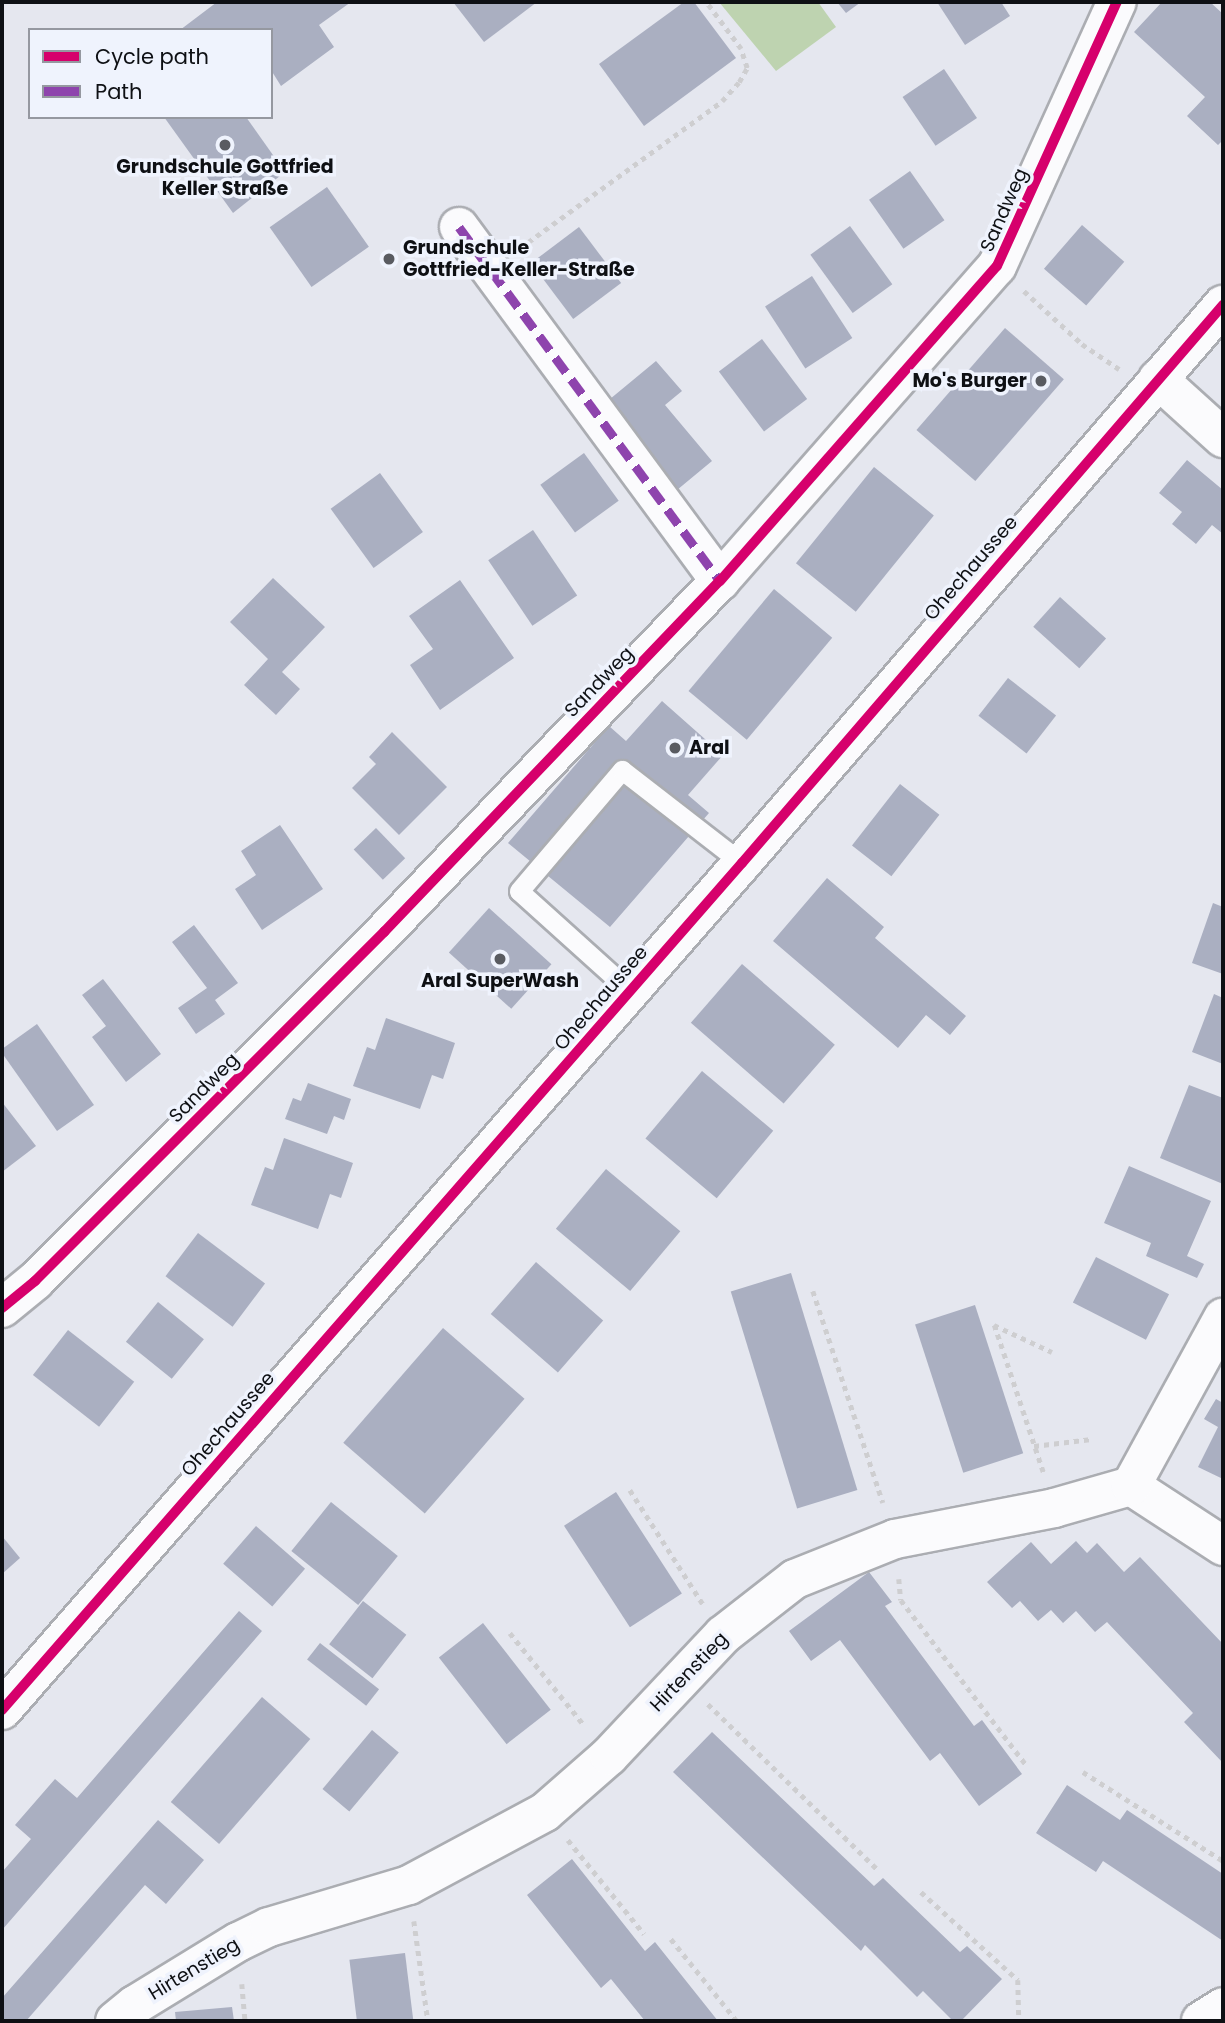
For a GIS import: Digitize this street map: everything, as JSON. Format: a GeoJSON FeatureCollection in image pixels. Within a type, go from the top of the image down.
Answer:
{"type":"FeatureCollection","features":[{"type":"Feature","properties":{"kind":"street","name":"Sandweg"},"geometry":{"type":"LineString","coordinates":[[2,1308],[35,1281],[384,932],[720,581],[997,267],[1117,2]]}},
{"type":"Feature","properties":{"kind":"street"},"geometry":{"type":"LineString","coordinates":[[459,227],[720,581]]}},
{"type":"Feature","properties":{"kind":"street","name":"Ohechaussee"},"geometry":{"type":"LineString","coordinates":[[2,1710],[742,863],[1223,305]]}},
{"type":"Feature","properties":{"kind":"street"},"geometry":{"type":"LineString","coordinates":[[1158,379],[1223,438]]}},
{"type":"Feature","properties":{"kind":"street"},"geometry":{"type":"LineString","coordinates":[[1223,1318],[1131,1486],[1223,1546]]}},
{"type":"Feature","properties":{"kind":"street","name":"Hirtenstieg"},"geometry":{"type":"LineString","coordinates":[[115,2021],[135,2004],[238,1942],[269,1927],[409,1885],[545,1812],[609,1756],[723,1635],[795,1578],[895,1539],[1055,1508],[1131,1486]]}},
{"type":"Feature","properties":{"kind":"street"},"geometry":{"type":"LineString","coordinates":[[1201,2021],[1223,2007]]}},
{"type":"Feature","properties":{"kind":"lane"},"geometry":{"type":"LineString","coordinates":[[630,991],[519,891],[622,770],[742,863]]}},
{"type":"Feature","properties":{"kind":"path"},"geometry":{"type":"LineString","coordinates":[[491,270],[722,101],[739,82],[747,68],[741,49],[706,2]]}},
{"type":"Feature","properties":{"kind":"path"},"geometry":{"type":"LineString","coordinates":[[997,267],[1113,368]]}},
{"type":"Feature","properties":{"kind":"path"},"geometry":{"type":"LineString","coordinates":[[1052,1352],[994,1325],[1055,1508]]}},
{"type":"Feature","properties":{"kind":"path"},"geometry":{"type":"LineString","coordinates":[[1034,1446],[1092,1439]]}},
{"type":"Feature","properties":{"kind":"path"},"geometry":{"type":"LineString","coordinates":[[630,1490],[723,1635]]}},
{"type":"Feature","properties":{"kind":"path"},"geometry":{"type":"LineString","coordinates":[[510,1633],[609,1756]]}},
{"type":"Feature","properties":{"kind":"path"},"geometry":{"type":"LineString","coordinates":[[682,1679],[878,1870]]}},
{"type":"Feature","properties":{"kind":"path"},"geometry":{"type":"LineString","coordinates":[[1083,1772],[1223,1861]]}},
{"type":"Feature","properties":{"kind":"path"},"geometry":{"type":"LineString","coordinates":[[545,1812],[644,1934]]}},
{"type":"Feature","properties":{"kind":"path"},"geometry":{"type":"LineString","coordinates":[[409,1885],[428,2021]]}},
{"type":"Feature","properties":{"kind":"path"},"geometry":{"type":"LineString","coordinates":[[921,1892],[1018,1980],[1019,2021]]}},
{"type":"Feature","properties":{"kind":"path"},"geometry":{"type":"LineString","coordinates":[[671,1939],[737,2021]]}},
{"type":"Feature","properties":{"kind":"green space"},"geometry":{"type":"Polygon","coordinates":[[[719,2],[818,2],[836,27],[776,71],[719,2]]]}},
{"type":"Feature","properties":{"kind":"building"},"geometry":{"type":"Polygon","coordinates":[[[217,2],[351,2],[319,25],[334,47],[281,86],[273,73],[273,28],[183,28],[217,2]]]}},
{"type":"Feature","properties":{"kind":"building"},"geometry":{"type":"Polygon","coordinates":[[[453,2],[537,2],[484,42],[453,2]]]}},
{"type":"Feature","properties":{"kind":"building"},"geometry":{"type":"Polygon","coordinates":[[[684,2],[694,2],[736,58],[644,126],[599,64],[684,2]]]}},
{"type":"Feature","properties":{"kind":"building"},"geometry":{"type":"Polygon","coordinates":[[[837,2],[861,2],[846,13],[837,2]]]}},
{"type":"Feature","properties":{"kind":"building"},"geometry":{"type":"Polygon","coordinates":[[[937,2],[1001,2],[1010,16],[965,45],[937,2]]]}},
{"type":"Feature","properties":{"kind":"building"},"geometry":{"type":"Polygon","coordinates":[[[1162,2],[1210,2],[1223,14],[1223,140],[1218,145],[1187,116],[1205,97],[1134,32],[1162,2]]]}},
{"type":"Feature","properties":{"kind":"building"},"geometry":{"type":"Polygon","coordinates":[[[944,69],[977,118],[936,146],[903,97],[944,69]]]}},
{"type":"Feature","properties":{"kind":"building","name":"Grundschule Gottfried Keller Straße"},"geometry":{"type":"Polygon","coordinates":[[[165,119],[247,119],[285,172],[233,213],[165,119]]]}},
{"type":"Feature","properties":{"kind":"building"},"geometry":{"type":"Polygon","coordinates":[[[910,171],[944,220],[903,249],[869,200],[910,171]]]}},
{"type":"Feature","properties":{"kind":"building"},"geometry":{"type":"Polygon","coordinates":[[[327,187],[369,247],[312,287],[270,227],[327,187]]]}},
{"type":"Feature","properties":{"kind":"building"},"geometry":{"type":"Polygon","coordinates":[[[1082,225],[1124,262],[1086,306],[1044,269],[1082,225]]]}},
{"type":"Feature","properties":{"kind":"building"},"geometry":{"type":"Polygon","coordinates":[[[850,226],[892,284],[853,313],[810,255],[850,226]]]}},
{"type":"Feature","properties":{"kind":"building"},"geometry":{"type":"Polygon","coordinates":[[[579,227],[621,283],[573,319],[531,263],[579,227]]]}},
{"type":"Feature","properties":{"kind":"building"},"geometry":{"type":"Polygon","coordinates":[[[812,276],[852,338],[805,369],[765,306],[812,276]]]}},
{"type":"Feature","properties":{"kind":"building"},"geometry":{"type":"Polygon","coordinates":[[[1005,328],[1064,379],[975,481],[916,430],[1005,328]]]}},
{"type":"Feature","properties":{"kind":"building"},"geometry":{"type":"Polygon","coordinates":[[[762,339],[807,399],[764,431],[719,371],[762,339]]]}},
{"type":"Feature","properties":{"kind":"building"},"geometry":{"type":"Polygon","coordinates":[[[656,361],[682,391],[665,405],[712,461],[677,490],[604,404],[656,361]]]}},
{"type":"Feature","properties":{"kind":"building"},"geometry":{"type":"Polygon","coordinates":[[[584,453],[619,501],[575,532],[540,485],[584,453]]]}},
{"type":"Feature","properties":{"kind":"building"},"geometry":{"type":"Polygon","coordinates":[[[1187,460],[1223,490],[1223,534],[1212,525],[1196,544],[1172,524],[1182,512],[1159,493],[1187,460]]]}},
{"type":"Feature","properties":{"kind":"building"},"geometry":{"type":"Polygon","coordinates":[[[874,467],[934,515],[856,612],[796,563],[874,467]]]}},
{"type":"Feature","properties":{"kind":"building"},"geometry":{"type":"Polygon","coordinates":[[[380,473],[423,532],[374,568],[331,509],[380,473]]]}},
{"type":"Feature","properties":{"kind":"building"},"geometry":{"type":"Polygon","coordinates":[[[533,530],[577,595],[532,626],[488,560],[533,530]]]}},
{"type":"Feature","properties":{"kind":"building"},"geometry":{"type":"Polygon","coordinates":[[[273,578],[325,627],[282,672],[300,689],[276,715],[244,685],[268,659],[230,622],[273,578]]]}},
{"type":"Feature","properties":{"kind":"building"},"geometry":{"type":"Polygon","coordinates":[[[460,580],[514,658],[440,710],[410,665],[433,649],[409,616],[460,580]]]}},
{"type":"Feature","properties":{"kind":"building"},"geometry":{"type":"Polygon","coordinates":[[[774,589],[832,638],[747,740],[689,691],[774,589]]]}},
{"type":"Feature","properties":{"kind":"building"},"geometry":{"type":"Polygon","coordinates":[[[1060,597],[1106,638],[1079,668],[1033,627],[1060,597]]]}},
{"type":"Feature","properties":{"kind":"building"},"geometry":{"type":"Polygon","coordinates":[[[1008,678],[1056,716],[1027,753],[978,716],[1008,678]]]}},
{"type":"Feature","properties":{"kind":"building"},"geometry":{"type":"Polygon","coordinates":[[[662,701],[723,755],[688,795],[709,813],[610,927],[508,843],[609,726],[626,741],[662,701]]]}},
{"type":"Feature","properties":{"kind":"building"},"geometry":{"type":"Polygon","coordinates":[[[392,732],[447,787],[399,835],[352,788],[376,764],[369,757],[392,732]]]}},
{"type":"Feature","properties":{"kind":"building"},"geometry":{"type":"Polygon","coordinates":[[[900,784],[939,815],[891,876],[852,845],[900,784]]]}},
{"type":"Feature","properties":{"kind":"building"},"geometry":{"type":"Polygon","coordinates":[[[280,825],[323,889],[262,930],[235,889],[256,875],[241,851],[280,825]]]}},
{"type":"Feature","properties":{"kind":"building"},"geometry":{"type":"Polygon","coordinates":[[[376,828],[405,858],[383,880],[354,850],[376,828]]]}},
{"type":"Feature","properties":{"kind":"building"},"geometry":{"type":"Polygon","coordinates":[[[827,878],[884,927],[875,938],[966,1016],[950,1035],[926,1015],[898,1048],[773,941],[827,878]]]}},
{"type":"Feature","properties":{"kind":"building"},"geometry":{"type":"Polygon","coordinates":[[[1213,903],[1223,907],[1223,974],[1192,963],[1213,903]]]}},
{"type":"Feature","properties":{"kind":"building","name":"Aral SuperWash"},"geometry":{"type":"Polygon","coordinates":[[[489,908],[551,964],[511,1009],[449,953],[489,908]]]}},
{"type":"Feature","properties":{"kind":"building"},"geometry":{"type":"Polygon","coordinates":[[[194,925],[238,983],[215,1000],[225,1014],[196,1034],[178,1008],[207,988],[172,942],[194,925]]]}},
{"type":"Feature","properties":{"kind":"building"},"geometry":{"type":"Polygon","coordinates":[[[742,964],[835,1045],[784,1104],[691,1023],[742,964]]]}},
{"type":"Feature","properties":{"kind":"building"},"geometry":{"type":"Polygon","coordinates":[[[103,979],[161,1054],[126,1082],[92,1037],[106,1026],[82,995],[103,979]]]}},
{"type":"Feature","properties":{"kind":"building"},"geometry":{"type":"Polygon","coordinates":[[[1214,994],[1223,998],[1223,1064],[1192,1052],[1214,994]]]}},
{"type":"Feature","properties":{"kind":"building"},"geometry":{"type":"Polygon","coordinates":[[[386,1018],[455,1043],[443,1079],[432,1075],[420,1109],[353,1086],[367,1047],[375,1050],[386,1018]]]}},
{"type":"Feature","properties":{"kind":"building"},"geometry":{"type":"Polygon","coordinates":[[[37,1024],[94,1105],[57,1131],[2,1053],[2,1049],[37,1024]]]}},
{"type":"Feature","properties":{"kind":"building"},"geometry":{"type":"Polygon","coordinates":[[[702,1071],[773,1131],[717,1198],[645,1138],[702,1071]]]}},
{"type":"Feature","properties":{"kind":"building"},"geometry":{"type":"Polygon","coordinates":[[[308,1083],[351,1099],[344,1120],[334,1116],[327,1134],[285,1119],[293,1098],[301,1101],[308,1083]]]}},
{"type":"Feature","properties":{"kind":"building"},"geometry":{"type":"Polygon","coordinates":[[[1189,1085],[1223,1098],[1223,1184],[1160,1158],[1189,1085]]]}},
{"type":"Feature","properties":{"kind":"building"},"geometry":{"type":"Polygon","coordinates":[[[2,1102],[36,1146],[2,1172],[2,1102]]]}},
{"type":"Feature","properties":{"kind":"building"},"geometry":{"type":"Polygon","coordinates":[[[284,1138],[353,1163],[341,1198],[330,1194],[318,1229],[251,1205],[265,1167],[273,1170],[284,1138]]]}},
{"type":"Feature","properties":{"kind":"building"},"geometry":{"type":"Polygon","coordinates":[[[1129,1166],[1211,1201],[1187,1256],[1204,1264],[1197,1278],[1146,1256],[1151,1243],[1104,1223],[1129,1166]]]}},
{"type":"Feature","properties":{"kind":"building"},"geometry":{"type":"Polygon","coordinates":[[[606,1169],[680,1231],[630,1291],[556,1229],[606,1169]]]}},
{"type":"Feature","properties":{"kind":"building"},"geometry":{"type":"Polygon","coordinates":[[[198,1233],[265,1284],[233,1327],[166,1276],[198,1233]]]}},
{"type":"Feature","properties":{"kind":"building"},"geometry":{"type":"Polygon","coordinates":[[[1096,1257],[1169,1294],[1146,1340],[1073,1302],[1096,1257]]]}},
{"type":"Feature","properties":{"kind":"building"},"geometry":{"type":"Polygon","coordinates":[[[536,1262],[603,1320],[558,1372],[491,1314],[536,1262]]]}},
{"type":"Feature","properties":{"kind":"building"},"geometry":{"type":"Polygon","coordinates":[[[791,1273],[857,1490],[797,1509],[731,1291],[791,1273]]]}},
{"type":"Feature","properties":{"kind":"building"},"geometry":{"type":"Polygon","coordinates":[[[158,1302],[204,1339],[172,1379],[126,1342],[158,1302]]]}},
{"type":"Feature","properties":{"kind":"building"},"geometry":{"type":"Polygon","coordinates":[[[975,1305],[1023,1453],[963,1473],[915,1324],[975,1305]]]}},
{"type":"Feature","properties":{"kind":"building"},"geometry":{"type":"Polygon","coordinates":[[[443,1328],[525,1399],[425,1514],[343,1443],[443,1328]]]}},
{"type":"Feature","properties":{"kind":"building"},"geometry":{"type":"Polygon","coordinates":[[[68,1330],[134,1382],[99,1427],[33,1375],[68,1330]]]}},
{"type":"Feature","properties":{"kind":"building"},"geometry":{"type":"Polygon","coordinates":[[[1216,1399],[1223,1403],[1223,1479],[1198,1467],[1218,1427],[1204,1419],[1216,1399]]]}},
{"type":"Feature","properties":{"kind":"building"},"geometry":{"type":"Polygon","coordinates":[[[616,1492],[682,1593],[630,1627],[564,1526],[616,1492]]]}},
{"type":"Feature","properties":{"kind":"building"},"geometry":{"type":"Polygon","coordinates":[[[331,1502],[398,1556],[358,1605],[291,1551],[331,1502]]]}},
{"type":"Feature","properties":{"kind":"building"},"geometry":{"type":"Polygon","coordinates":[[[256,1526],[305,1569],[272,1606],[223,1564],[256,1526]]]}},
{"type":"Feature","properties":{"kind":"building"},"geometry":{"type":"Polygon","coordinates":[[[2,1536],[20,1558],[2,1574],[2,1536]]]}},
{"type":"Feature","properties":{"kind":"building"},"geometry":{"type":"Polygon","coordinates":[[[1076,1541],[1087,1553],[1097,1543],[1124,1572],[1140,1557],[1223,1644],[1223,1763],[1184,1722],[1193,1713],[1107,1622],[1095,1632],[1076,1611],[1063,1623],[1051,1610],[1038,1621],[1020,1601],[1012,1608],[987,1582],[1031,1542],[1051,1564],[1076,1541]]]}},
{"type":"Feature","properties":{"kind":"building"},"geometry":{"type":"Polygon","coordinates":[[[869,1572],[892,1602],[885,1606],[974,1726],[982,1720],[1022,1774],[979,1806],[940,1753],[930,1761],[840,1640],[811,1661],[789,1631],[869,1572]]]}},
{"type":"Feature","properties":{"kind":"building"},"geometry":{"type":"Polygon","coordinates":[[[363,1601],[406,1635],[372,1678],[329,1644],[363,1601]]]}},
{"type":"Feature","properties":{"kind":"building"},"geometry":{"type":"Polygon","coordinates":[[[239,1611],[262,1631],[2,1930],[2,1872],[31,1839],[15,1825],[55,1779],[77,1798],[239,1611]]]}},
{"type":"Feature","properties":{"kind":"building"},"geometry":{"type":"Polygon","coordinates":[[[483,1623],[551,1710],[507,1744],[439,1657],[483,1623]]]}},
{"type":"Feature","properties":{"kind":"building"},"geometry":{"type":"Polygon","coordinates":[[[320,1643],[379,1689],[366,1706],[307,1660],[320,1643]]]}},
{"type":"Feature","properties":{"kind":"building"},"geometry":{"type":"Polygon","coordinates":[[[262,1697],[310,1739],[219,1844],[171,1802],[262,1697]]]}},
{"type":"Feature","properties":{"kind":"building"},"geometry":{"type":"Polygon","coordinates":[[[372,1730],[399,1752],[349,1811],[323,1789],[372,1730]]]}},
{"type":"Feature","properties":{"kind":"building"},"geometry":{"type":"Polygon","coordinates":[[[712,1732],[874,1886],[883,1878],[960,1952],[967,1946],[1002,1979],[961,2021],[953,2021],[923,1991],[917,1997],[865,1945],[861,1951],[673,1772],[712,1732]]]}},
{"type":"Feature","properties":{"kind":"building"},"geometry":{"type":"Polygon","coordinates":[[[1067,1785],[1120,1820],[1127,1810],[1223,1874],[1223,1941],[1103,1861],[1096,1872],[1036,1833],[1067,1785]]]}},
{"type":"Feature","properties":{"kind":"building"},"geometry":{"type":"Polygon","coordinates":[[[158,1820],[204,1860],[166,1904],[145,1885],[26,2021],[2,2021],[2,1998],[158,1820]]]}},
{"type":"Feature","properties":{"kind":"building"},"geometry":{"type":"Polygon","coordinates":[[[572,1859],[645,1951],[655,1942],[718,2021],[645,2021],[611,1979],[601,1988],[527,1895],[572,1859]]]}},
{"type":"Feature","properties":{"kind":"building"},"geometry":{"type":"Polygon","coordinates":[[[405,1953],[413,2020],[357,2021],[349,1960],[405,1953]]]}},
{"type":"Feature","properties":{"kind":"building"},"geometry":{"type":"Polygon","coordinates":[[[232,2007],[234,2021],[176,2021],[175,2012],[232,2007]]]}},
{"type":"Feature","properties":{"kind":"marked path"},"geometry":{"type":"LineString","coordinates":[[459,227],[720,581]]}},
{"type":"Feature","properties":{"kind":"cycle path"},"geometry":{"type":"LineString","coordinates":[[2,1308],[35,1281],[384,932],[720,581],[997,266],[1117,2]]}},
{"type":"Feature","properties":{"kind":"cycle path"},"geometry":{"type":"LineString","coordinates":[[2,1710],[742,863],[1223,305]]}},
{"type":"Feature","properties":{"kind":"place","name":"Grundschule Gottfried Keller Straße"},"geometry":{"type":"Point","coordinates":[225,145]}},
{"type":"Feature","properties":{"kind":"place","name":"Grundschule Gottfried-Keller-Straße"},"geometry":{"type":"Point","coordinates":[389,259]}},
{"type":"Feature","properties":{"kind":"place","name":"Mo's Burger"},"geometry":{"type":"Point","coordinates":[1041,381]}},
{"type":"Feature","properties":{"kind":"place","name":"Aral"},"geometry":{"type":"Point","coordinates":[675,748]}},
{"type":"Feature","properties":{"kind":"place","name":"Aral SuperWash"},"geometry":{"type":"Point","coordinates":[500,959]}}]}
